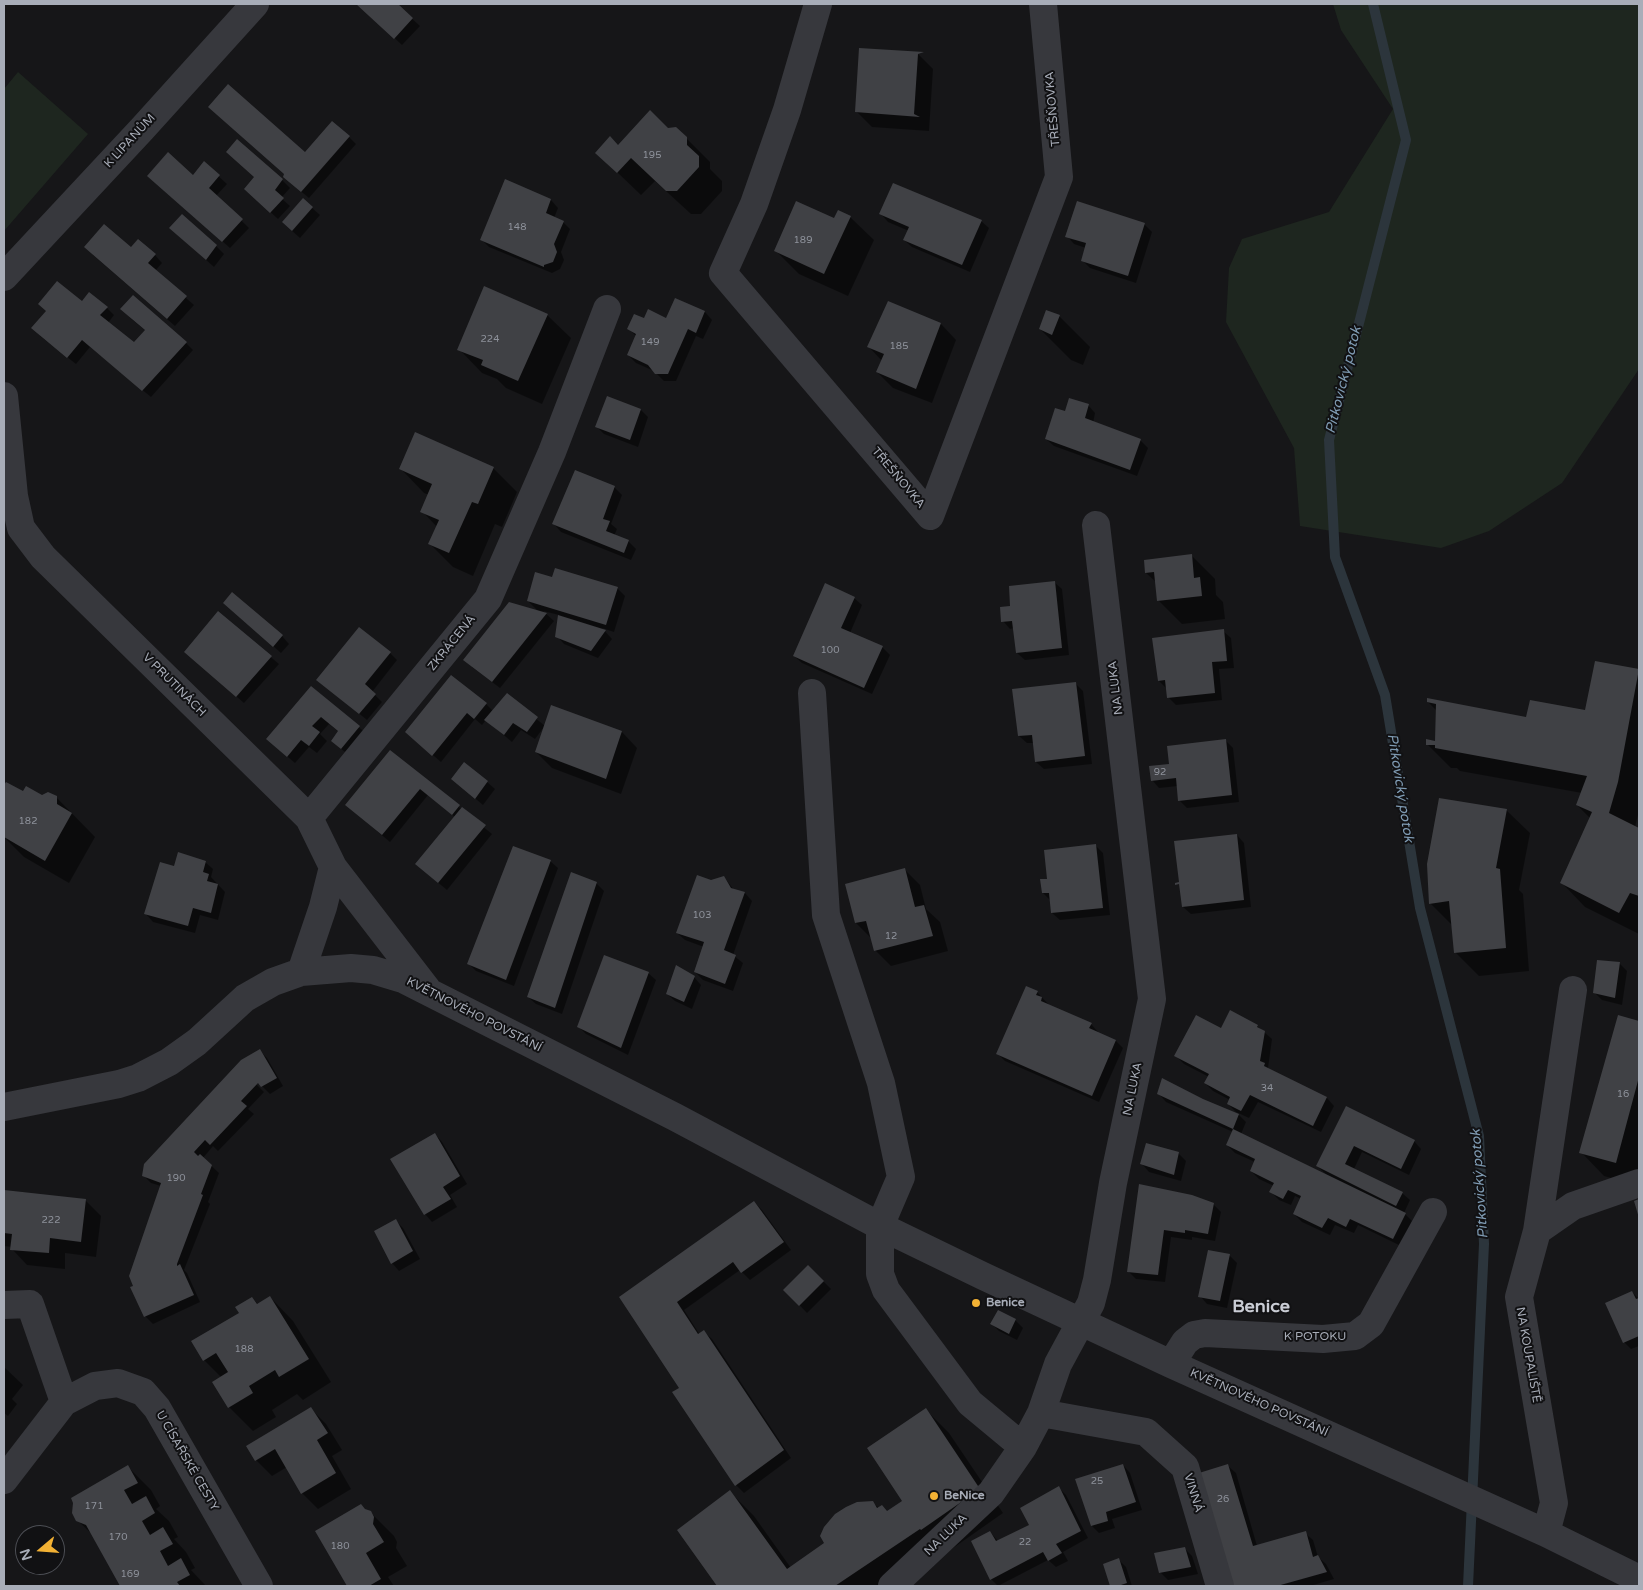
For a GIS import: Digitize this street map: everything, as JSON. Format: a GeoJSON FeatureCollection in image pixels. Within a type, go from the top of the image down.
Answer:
{"type":"FeatureCollection","features":[{"type":"Feature","properties":{"kind":"street","name":"K LIPANŮM"},"geometry":{"type":"LineString","coordinates":[[4,277],[255,4]]}},
{"type":"Feature","properties":{"kind":"street","name":"TŘEŠŇOVKA"},"geometry":{"type":"LineString","coordinates":[[818,4],[787,110],[754,204],[723,273],[930,516],[1059,177],[1044,4]]}},
{"type":"Feature","properties":{"kind":"street","name":"ZKRÁCENÁ"},"geometry":{"type":"LineString","coordinates":[[308,818],[488,599],[556,443],[607,309]]}},
{"type":"Feature","properties":{"kind":"street","name":"V PRUTINÁCH"},"geometry":{"type":"LineString","coordinates":[[4,396],[14,496],[22,528],[43,557],[308,818],[333,867],[430,992]]}},
{"type":"Feature","properties":{"kind":"street","name":"NA LUKA"},"geometry":{"type":"LineString","coordinates":[[892,1586],[991,1492],[1024,1447],[1041,1413],[1058,1364],[1091,1303],[1113,1183],[1152,999],[1096,525]]}},
{"type":"Feature","properties":{"kind":"street"},"geometry":{"type":"LineString","coordinates":[[812,693],[826,915],[881,1083],[902,1177],[880,1226],[880,1274],[886,1290],[970,1403],[1024,1447]]}},
{"type":"Feature","properties":{"kind":"street"},"geometry":{"type":"LineString","coordinates":[[301,972],[323,907],[333,867]]}},
{"type":"Feature","properties":{"kind":"street","name":"KVĚTNOVÉHO POVSTÁNÍ"},"geometry":{"type":"LineString","coordinates":[[4,1107],[119,1084],[138,1078],[169,1062],[197,1042],[244,998],[273,982],[301,972],[351,968],[373,970],[403,979],[430,992],[675,1117],[880,1226],[1171,1364],[1534,1527],[1639,1579]]}},
{"type":"Feature","properties":{"kind":"street","name":"NA KOUPALIŠTĚ"},"geometry":{"type":"LineString","coordinates":[[1534,1527],[1554,1503],[1519,1297],[1537,1231],[1572,990]]}},
{"type":"Feature","properties":{"kind":"street"},"geometry":{"type":"LineString","coordinates":[[1537,1231],[1573,1206],[1639,1183]]}},
{"type":"Feature","properties":{"kind":"street","name":"K POTOKU"},"geometry":{"type":"LineString","coordinates":[[1171,1364],[1185,1342],[1194,1335],[1204,1332],[1323,1339],[1355,1336],[1371,1324],[1433,1212]]}},
{"type":"Feature","properties":{"kind":"street"},"geometry":{"type":"LineString","coordinates":[[4,1305],[30,1304],[64,1402]]}},
{"type":"Feature","properties":{"kind":"street","name":"U CÍSAŘSKÉ CESTY"},"geometry":{"type":"LineString","coordinates":[[4,1480],[64,1402],[95,1386],[118,1383],[143,1392],[158,1408],[259,1586]]}},
{"type":"Feature","properties":{"kind":"street","name":"VINNÁ"},"geometry":{"type":"LineString","coordinates":[[1041,1413],[1146,1432],[1185,1467],[1220,1586]]}},
{"type":"Feature","properties":{"kind":"shaded area"},"geometry":{"type":"Polygon","coordinates":[[[1333,4],[1639,4],[1639,369],[1562,483],[1489,531],[1441,548],[1300,526],[1294,448],[1226,322],[1229,268],[1242,239],[1329,212],[1393,109],[1341,30],[1333,4]]]}},
{"type":"Feature","properties":{"kind":"shaded area"},"geometry":{"type":"Polygon","coordinates":[[[18,72],[88,134],[4,231],[4,89],[18,72]]]}},
{"type":"Feature","properties":{"kind":"building"},"geometry":{"type":"Polygon","coordinates":[[[356,4],[398,4],[413,18],[394,39],[356,4]]]}},
{"type":"Feature","properties":{"kind":"building"},"geometry":{"type":"Polygon","coordinates":[[[859,48],[924,52],[918,54],[914,114],[920,117],[855,112],[859,48]]]}},
{"type":"Feature","properties":{"kind":"building"},"geometry":{"type":"Polygon","coordinates":[[[228,84],[305,152],[332,121],[350,136],[301,192],[283,177],[284,174],[208,107],[228,84]]]}},
{"type":"Feature","properties":{"kind":"building"},"geometry":{"type":"Polygon","coordinates":[[[650,110],[668,128],[676,127],[687,137],[687,145],[699,156],[699,167],[677,191],[666,191],[631,158],[617,173],[595,153],[610,136],[618,145],[650,110]]]}},
{"type":"Feature","properties":{"kind":"building"},"geometry":{"type":"Polygon","coordinates":[[[237,139],[283,179],[275,190],[284,198],[270,213],[244,189],[254,177],[226,152],[237,139]]]}},
{"type":"Feature","properties":{"kind":"building"},"geometry":{"type":"Polygon","coordinates":[[[168,152],[193,175],[204,161],[220,175],[209,188],[243,219],[222,242],[147,176],[168,152]]]}},
{"type":"Feature","properties":{"kind":"building"},"geometry":{"type":"Polygon","coordinates":[[[505,179],[551,199],[546,213],[564,221],[554,244],[557,252],[553,262],[544,265],[544,267],[480,240],[505,179]]]}},
{"type":"Feature","properties":{"kind":"building"},"geometry":{"type":"Polygon","coordinates":[[[893,183],[982,220],[962,265],[903,240],[909,227],[879,214],[893,183]]]}},
{"type":"Feature","properties":{"kind":"building"},"geometry":{"type":"Polygon","coordinates":[[[303,198],[313,207],[292,231],[282,222],[303,198]]]}},
{"type":"Feature","properties":{"kind":"building"},"geometry":{"type":"Polygon","coordinates":[[[796,201],[834,218],[838,210],[851,216],[824,274],[774,251],[796,201]]]}},
{"type":"Feature","properties":{"kind":"building"},"geometry":{"type":"Polygon","coordinates":[[[1077,201],[1145,223],[1128,276],[1081,261],[1086,243],[1065,237],[1077,201]]]}},
{"type":"Feature","properties":{"kind":"building"},"geometry":{"type":"Polygon","coordinates":[[[182,214],[217,245],[206,260],[169,228],[182,214]]]}},
{"type":"Feature","properties":{"kind":"building"},"geometry":{"type":"Polygon","coordinates":[[[104,224],[131,247],[138,239],[156,254],[148,263],[187,296],[167,319],[84,247],[104,224]]]}},
{"type":"Feature","properties":{"kind":"building"},"geometry":{"type":"Polygon","coordinates":[[[57,281],[82,301],[89,292],[108,307],[100,315],[134,342],[145,330],[120,309],[133,295],[187,342],[142,391],[82,340],[67,358],[31,328],[46,311],[38,304],[57,281]]]}},
{"type":"Feature","properties":{"kind":"building"},"geometry":{"type":"Polygon","coordinates":[[[484,286],[548,314],[518,381],[481,365],[483,360],[457,350],[484,286]]]}},
{"type":"Feature","properties":{"kind":"building"},"geometry":{"type":"Polygon","coordinates":[[[675,298],[705,311],[696,333],[688,329],[668,374],[655,374],[648,365],[627,355],[636,334],[627,329],[634,314],[644,318],[648,309],[666,318],[675,298]]]}},
{"type":"Feature","properties":{"kind":"building"},"geometry":{"type":"Polygon","coordinates":[[[888,301],[941,323],[916,389],[876,372],[884,354],[867,347],[888,301]]]}},
{"type":"Feature","properties":{"kind":"building"},"geometry":{"type":"Polygon","coordinates":[[[1046,310],[1060,315],[1052,335],[1039,329],[1046,310]]]}},
{"type":"Feature","properties":{"kind":"building"},"geometry":{"type":"Polygon","coordinates":[[[607,396],[641,409],[630,440],[595,427],[607,396]]]}},
{"type":"Feature","properties":{"kind":"building"},"geometry":{"type":"Polygon","coordinates":[[[1069,398],[1089,404],[1085,418],[1141,439],[1130,470],[1045,439],[1055,408],[1065,411],[1069,398]]]}},
{"type":"Feature","properties":{"kind":"building"},"geometry":{"type":"Polygon","coordinates":[[[415,432],[494,467],[478,504],[472,502],[449,553],[428,544],[439,520],[420,512],[432,484],[399,469],[415,432]]]}},
{"type":"Feature","properties":{"kind":"building"},"geometry":{"type":"Polygon","coordinates":[[[575,470],[615,486],[603,519],[610,521],[606,531],[629,540],[624,553],[552,524],[575,470]]]}},
{"type":"Feature","properties":{"kind":"building"},"geometry":{"type":"Polygon","coordinates":[[[1192,554],[1194,578],[1200,577],[1202,596],[1157,601],[1154,572],[1145,573],[1144,560],[1192,554]]]}},
{"type":"Feature","properties":{"kind":"building"},"geometry":{"type":"Polygon","coordinates":[[[555,568],[618,587],[606,625],[527,601],[535,572],[552,577],[555,568]]]}},
{"type":"Feature","properties":{"kind":"building"},"geometry":{"type":"Polygon","coordinates":[[[1055,581],[1062,648],[1016,653],[1012,621],[1001,622],[1000,607],[1010,606],[1009,586],[1055,581]]]}},
{"type":"Feature","properties":{"kind":"building"},"geometry":{"type":"Polygon","coordinates":[[[825,583],[855,597],[841,628],[883,646],[864,688],[793,656],[825,583]]]}},
{"type":"Feature","properties":{"kind":"building"},"geometry":{"type":"Polygon","coordinates":[[[232,592],[283,635],[273,647],[223,603],[232,592]]]}},
{"type":"Feature","properties":{"kind":"building"},"geometry":{"type":"Polygon","coordinates":[[[509,602],[547,613],[492,682],[463,660],[509,602]]]}},
{"type":"Feature","properties":{"kind":"building"},"geometry":{"type":"Polygon","coordinates":[[[218,611],[272,656],[236,697],[184,652],[218,611]]]}},
{"type":"Feature","properties":{"kind":"building"},"geometry":{"type":"Polygon","coordinates":[[[558,615],[606,630],[591,651],[555,637],[558,615]]]}},
{"type":"Feature","properties":{"kind":"building"},"geometry":{"type":"Polygon","coordinates":[[[359,627],[391,652],[365,684],[376,694],[359,714],[316,680],[359,627]]]}},
{"type":"Feature","properties":{"kind":"building"},"geometry":{"type":"Polygon","coordinates":[[[1224,629],[1227,661],[1212,662],[1215,693],[1167,698],[1165,680],[1158,681],[1152,638],[1224,629]]]}},
{"type":"Feature","properties":{"kind":"building"},"geometry":{"type":"Polygon","coordinates":[[[1595,661],[1639,669],[1618,782],[1609,813],[1639,828],[1639,896],[1630,893],[1619,913],[1560,883],[1592,812],[1576,805],[1587,776],[1435,748],[1435,745],[1426,745],[1426,739],[1435,741],[1436,704],[1427,702],[1427,698],[1526,717],[1530,700],[1585,710],[1595,661]]]}},
{"type":"Feature","properties":{"kind":"building"},"geometry":{"type":"Polygon","coordinates":[[[451,675],[487,703],[474,719],[467,713],[432,756],[405,732],[451,675]]]}},
{"type":"Feature","properties":{"kind":"building"},"geometry":{"type":"Polygon","coordinates":[[[1076,682],[1085,756],[1035,762],[1032,735],[1018,736],[1012,689],[1076,682]]]}},
{"type":"Feature","properties":{"kind":"building"},"geometry":{"type":"Polygon","coordinates":[[[311,686],[360,726],[341,749],[331,741],[338,731],[321,717],[312,726],[320,732],[309,746],[301,740],[287,757],[266,739],[311,686]]]}},
{"type":"Feature","properties":{"kind":"building"},"geometry":{"type":"Polygon","coordinates":[[[507,693],[538,717],[527,732],[513,723],[504,735],[484,720],[507,693]]]}},
{"type":"Feature","properties":{"kind":"building"},"geometry":{"type":"Polygon","coordinates":[[[551,705],[622,731],[606,779],[535,752],[551,705]]]}},
{"type":"Feature","properties":{"kind":"building"},"geometry":{"type":"Polygon","coordinates":[[[1226,739],[1232,795],[1178,801],[1176,778],[1151,781],[1149,766],[1169,764],[1167,746],[1226,739]]]}},
{"type":"Feature","properties":{"kind":"building"},"geometry":{"type":"Polygon","coordinates":[[[390,750],[460,805],[452,815],[420,789],[382,835],[345,805],[390,750]]]}},
{"type":"Feature","properties":{"kind":"building"},"geometry":{"type":"Polygon","coordinates":[[[464,762],[488,781],[475,799],[451,779],[464,762]]]}},
{"type":"Feature","properties":{"kind":"building"},"geometry":{"type":"Polygon","coordinates":[[[6,782],[23,791],[26,786],[42,795],[48,792],[57,796],[57,804],[72,813],[45,861],[4,837],[4,785],[6,782]]]}},
{"type":"Feature","properties":{"kind":"building"},"geometry":{"type":"Polygon","coordinates":[[[1439,798],[1507,809],[1496,868],[1500,869],[1506,948],[1454,953],[1449,901],[1429,904],[1427,864],[1439,798]]]}},
{"type":"Feature","properties":{"kind":"building"},"geometry":{"type":"Polygon","coordinates":[[[462,807],[486,825],[438,883],[415,864],[462,807]]]}},
{"type":"Feature","properties":{"kind":"building"},"geometry":{"type":"Polygon","coordinates":[[[1237,834],[1244,900],[1182,907],[1179,884],[1175,885],[1175,883],[1179,882],[1174,841],[1237,834]]]}},
{"type":"Feature","properties":{"kind":"building"},"geometry":{"type":"Polygon","coordinates":[[[1096,844],[1103,908],[1051,913],[1049,893],[1042,893],[1040,879],[1047,879],[1044,850],[1096,844]]]}},
{"type":"Feature","properties":{"kind":"building"},"geometry":{"type":"Polygon","coordinates":[[[513,846],[551,860],[506,980],[467,964],[513,846]]]}},
{"type":"Feature","properties":{"kind":"building"},"geometry":{"type":"Polygon","coordinates":[[[178,852],[206,861],[203,872],[209,874],[207,881],[218,884],[211,913],[193,908],[188,926],[144,914],[160,862],[174,866],[178,852]]]}},
{"type":"Feature","properties":{"kind":"building"},"geometry":{"type":"Polygon","coordinates":[[[905,868],[915,907],[924,905],[933,936],[874,951],[866,921],[855,923],[845,884],[905,868]]]}},
{"type":"Feature","properties":{"kind":"building"},"geometry":{"type":"Polygon","coordinates":[[[571,872],[597,882],[555,1008],[527,997],[571,872]]]}},
{"type":"Feature","properties":{"kind":"building"},"geometry":{"type":"Polygon","coordinates":[[[697,875],[711,880],[724,876],[731,888],[745,892],[724,950],[736,955],[725,984],[694,972],[704,942],[676,933],[697,875]]]}},
{"type":"Feature","properties":{"kind":"building"},"geometry":{"type":"Polygon","coordinates":[[[604,955],[649,972],[621,1048],[577,1027],[604,955]]]}},
{"type":"Feature","properties":{"kind":"building"},"geometry":{"type":"Polygon","coordinates":[[[1597,960],[1620,962],[1615,998],[1593,993],[1597,960]]]}},
{"type":"Feature","properties":{"kind":"building"},"geometry":{"type":"Polygon","coordinates":[[[676,965],[695,976],[684,1002],[666,994],[676,965]]]}},
{"type":"Feature","properties":{"kind":"building"},"geometry":{"type":"Polygon","coordinates":[[[1026,986],[1038,991],[1036,995],[1042,997],[1041,1001],[1092,1023],[1089,1028],[1116,1040],[1092,1096],[996,1054],[1026,986]]]}},
{"type":"Feature","properties":{"kind":"building"},"geometry":{"type":"Polygon","coordinates":[[[1230,1010],[1258,1025],[1257,1027],[1265,1031],[1260,1061],[1265,1063],[1264,1066],[1327,1097],[1313,1126],[1250,1095],[1241,1111],[1227,1104],[1230,1097],[1204,1083],[1209,1074],[1174,1056],[1196,1015],[1221,1028],[1230,1010]]]}},
{"type":"Feature","properties":{"kind":"building"},"geometry":{"type":"Polygon","coordinates":[[[1618,1015],[1639,1021],[1639,1077],[1616,1163],[1579,1153],[1618,1015]]]}},
{"type":"Feature","properties":{"kind":"building"},"geometry":{"type":"Polygon","coordinates":[[[260,1049],[277,1078],[261,1087],[258,1083],[241,1101],[247,1106],[210,1145],[205,1140],[194,1152],[198,1156],[200,1154],[212,1165],[201,1194],[203,1195],[177,1264],[177,1266],[180,1264],[194,1295],[144,1317],[130,1287],[133,1286],[129,1276],[161,1183],[142,1176],[144,1164],[241,1060],[260,1049]]]}},
{"type":"Feature","properties":{"kind":"building"},"geometry":{"type":"Polygon","coordinates":[[[1162,1078],[1203,1099],[1239,1114],[1233,1129],[1157,1094],[1162,1078]]]}},
{"type":"Feature","properties":{"kind":"building"},"geometry":{"type":"Polygon","coordinates":[[[1346,1106],[1415,1140],[1401,1169],[1354,1146],[1345,1164],[1403,1192],[1396,1206],[1316,1166],[1346,1106]]]}},
{"type":"Feature","properties":{"kind":"building"},"geometry":{"type":"Polygon","coordinates":[[[1233,1129],[1406,1213],[1393,1239],[1350,1219],[1346,1227],[1328,1218],[1322,1228],[1293,1214],[1301,1196],[1288,1190],[1283,1199],[1269,1192],[1274,1183],[1250,1171],[1255,1159],[1226,1145],[1233,1129]]]}},
{"type":"Feature","properties":{"kind":"building"},"geometry":{"type":"Polygon","coordinates":[[[435,1133],[460,1176],[443,1187],[451,1199],[424,1215],[390,1159],[435,1133]]]}},
{"type":"Feature","properties":{"kind":"building"},"geometry":{"type":"Polygon","coordinates":[[[1146,1143],[1179,1152],[1174,1175],[1140,1164],[1146,1143]]]}},
{"type":"Feature","properties":{"kind":"building"},"geometry":{"type":"Polygon","coordinates":[[[1139,1184],[1192,1195],[1214,1203],[1208,1234],[1185,1230],[1185,1233],[1164,1230],[1158,1275],[1127,1272],[1139,1184]]]}},
{"type":"Feature","properties":{"kind":"building"},"geometry":{"type":"Polygon","coordinates":[[[4,1190],[86,1199],[81,1242],[50,1238],[49,1253],[10,1250],[12,1234],[4,1233],[4,1190]]]}},
{"type":"Feature","properties":{"kind":"building"},"geometry":{"type":"Polygon","coordinates":[[[1639,1199],[1639,1218],[1634,1201],[1639,1199]]]}},
{"type":"Feature","properties":{"kind":"building"},"geometry":{"type":"Polygon","coordinates":[[[754,1201],[784,1242],[741,1273],[733,1262],[677,1302],[698,1334],[704,1330],[784,1450],[735,1486],[672,1392],[679,1388],[619,1297],[754,1201]]]}},
{"type":"Feature","properties":{"kind":"building"},"geometry":{"type":"Polygon","coordinates":[[[396,1219],[413,1251],[391,1264],[374,1231],[396,1219]]]}},
{"type":"Feature","properties":{"kind":"building"},"geometry":{"type":"Polygon","coordinates":[[[1208,1250],[1230,1254],[1220,1301],[1198,1297],[1208,1250]]]}},
{"type":"Feature","properties":{"kind":"building"},"geometry":{"type":"Polygon","coordinates":[[[808,1265],[824,1281],[799,1306],[783,1290],[808,1265]]]}},
{"type":"Feature","properties":{"kind":"building"},"geometry":{"type":"Polygon","coordinates":[[[1632,1291],[1636,1299],[1639,1298],[1639,1336],[1623,1343],[1605,1303],[1632,1291]]]}},
{"type":"Feature","properties":{"kind":"building"},"geometry":{"type":"Polygon","coordinates":[[[270,1296],[309,1359],[279,1377],[275,1370],[249,1386],[253,1393],[228,1408],[212,1382],[228,1372],[216,1353],[203,1361],[191,1341],[239,1313],[235,1307],[252,1297],[257,1304],[270,1296]]]}},
{"type":"Feature","properties":{"kind":"building"},"geometry":{"type":"Polygon","coordinates":[[[998,1310],[1016,1319],[1009,1334],[990,1324],[998,1310]]]}},
{"type":"Feature","properties":{"kind":"building"},"geometry":{"type":"Polygon","coordinates":[[[311,1407],[328,1433],[317,1440],[336,1473],[301,1494],[275,1449],[255,1461],[246,1446],[311,1407]]]}},
{"type":"Feature","properties":{"kind":"building","name":"BeNice"},"geometry":{"type":"Polygon","coordinates":[[[926,1408],[980,1489],[835,1586],[717,1586],[677,1530],[730,1490],[787,1569],[824,1543],[820,1536],[824,1527],[835,1514],[846,1507],[857,1502],[873,1501],[877,1508],[882,1505],[887,1511],[902,1501],[867,1448],[926,1408]]]}},
{"type":"Feature","properties":{"kind":"building"},"geometry":{"type":"Polygon","coordinates":[[[1123,1464],[1136,1502],[1106,1512],[1108,1521],[1091,1526],[1075,1479],[1123,1464]]]}},
{"type":"Feature","properties":{"kind":"building"},"geometry":{"type":"Polygon","coordinates":[[[1228,1464],[1253,1546],[1306,1531],[1313,1557],[1318,1555],[1327,1572],[1277,1586],[1232,1586],[1199,1473],[1228,1464]]]}},
{"type":"Feature","properties":{"kind":"building"},"geometry":{"type":"Polygon","coordinates":[[[128,1465],[138,1483],[124,1490],[132,1504],[146,1496],[155,1513],[142,1521],[150,1535],[163,1527],[173,1544],[160,1551],[168,1566],[181,1558],[190,1575],[177,1582],[180,1586],[120,1586],[86,1525],[76,1521],[72,1513],[73,1503],[71,1498],[128,1465]]]}},
{"type":"Feature","properties":{"kind":"building"},"geometry":{"type":"Polygon","coordinates":[[[1059,1486],[1081,1531],[1056,1544],[1062,1553],[1048,1561],[1043,1552],[990,1580],[971,1541],[990,1531],[996,1541],[1029,1525],[1020,1508],[1059,1486]]]}},
{"type":"Feature","properties":{"kind":"building"},"geometry":{"type":"Polygon","coordinates":[[[361,1504],[365,1509],[371,1511],[374,1517],[373,1524],[384,1542],[366,1553],[381,1579],[369,1586],[347,1586],[315,1531],[361,1504]]]}},
{"type":"Feature","properties":{"kind":"building"},"geometry":{"type":"Polygon","coordinates":[[[1185,1547],[1191,1567],[1159,1573],[1154,1553],[1185,1547]]]}},
{"type":"Feature","properties":{"kind":"building"},"geometry":{"type":"Polygon","coordinates":[[[1119,1558],[1127,1583],[1110,1586],[1103,1564],[1119,1558]]]}},
{"type":"Feature","properties":{"kind":"waterway","name":"Pitkovický potok"},"geometry":{"type":"LineString","coordinates":[[1373,4],[1406,140],[1329,440],[1335,557],[1385,695],[1420,908],[1479,1136],[1484,1244],[1468,1586]]}},
{"type":"Feature","properties":{"kind":"place","name":"Benice"},"geometry":{"type":"Point","coordinates":[976,1303]}},
{"type":"Feature","properties":{"kind":"place","name":"BeNice"},"geometry":{"type":"Point","coordinates":[934,1496]}},
{"type":"Feature","properties":{"kind":"district","name":"Benice"},"geometry":{"type":"Point","coordinates":[1261,1307]}}]}
